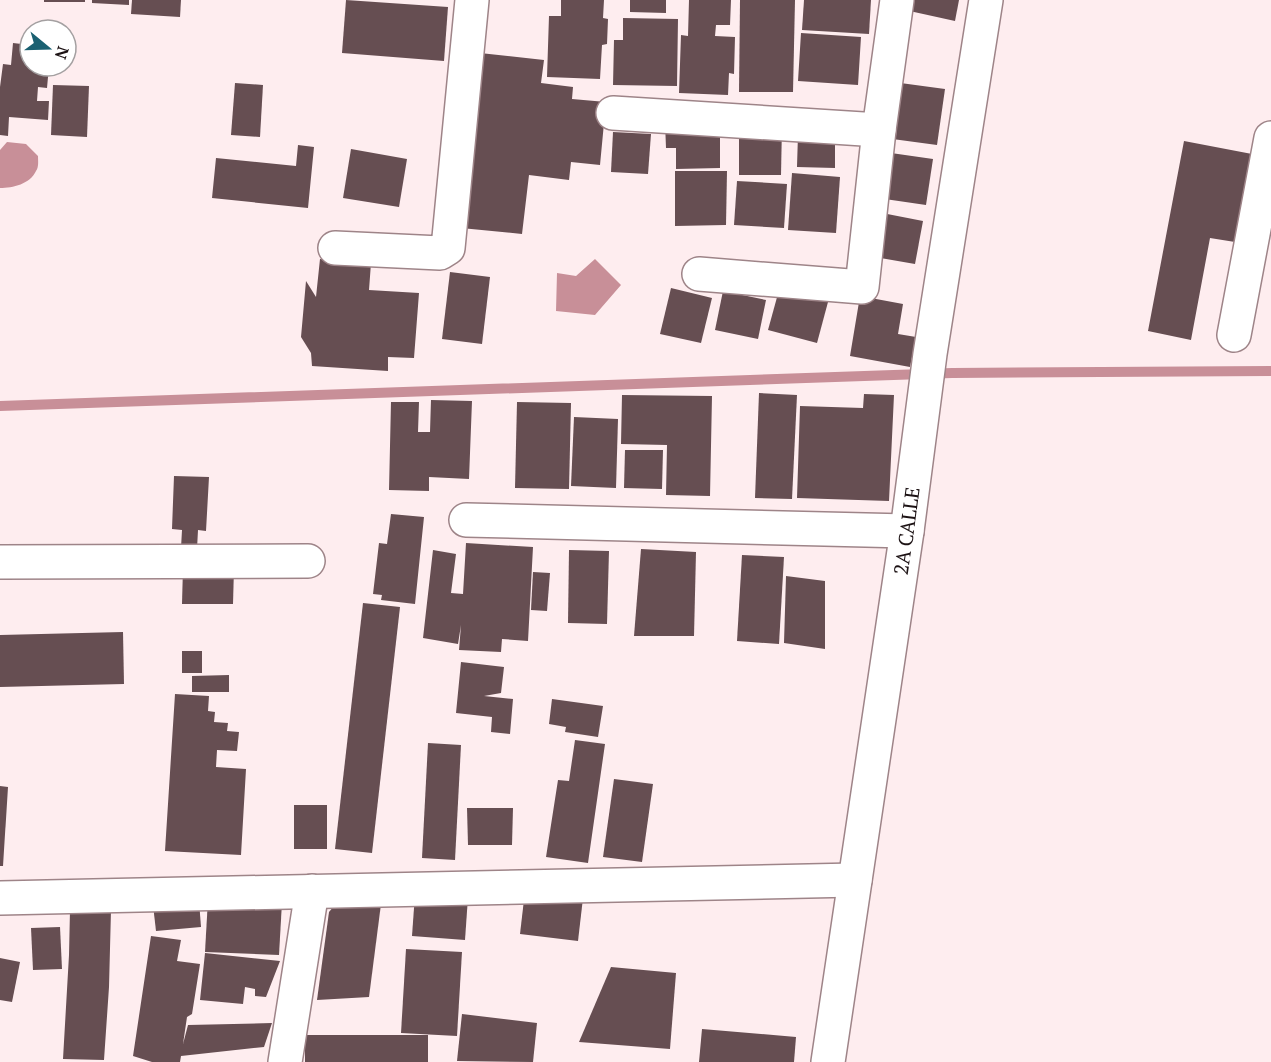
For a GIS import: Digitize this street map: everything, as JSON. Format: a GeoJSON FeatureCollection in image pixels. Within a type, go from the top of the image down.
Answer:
{"type":"FeatureCollection","features":[{"type":"Feature","properties":{"kind":"street"},"geometry":{"type":"LineString","coordinates":[[335,248],[440,253],[448,248],[472,0]]}},
{"type":"Feature","properties":{"kind":"street"},"geometry":{"type":"LineString","coordinates":[[699,274],[862,286],[879,130],[897,0]]}},
{"type":"Feature","properties":{"kind":"street","name":"2A CALLE"},"geometry":{"type":"LineString","coordinates":[[828,1062],[907,531],[930,354],[986,0]]}},
{"type":"Feature","properties":{"kind":"street"},"geometry":{"type":"LineString","coordinates":[[613,113],[879,130]]}},
{"type":"Feature","properties":{"kind":"street"},"geometry":{"type":"LineString","coordinates":[[1234,335],[1271,138]]}},
{"type":"Feature","properties":{"kind":"street"},"geometry":{"type":"LineString","coordinates":[[466,520],[907,531]]}},
{"type":"Feature","properties":{"kind":"street"},"geometry":{"type":"LineString","coordinates":[[0,562],[308,561]]}},
{"type":"Feature","properties":{"kind":"street"},"geometry":{"type":"LineString","coordinates":[[0,897],[855,880]]}},
{"type":"Feature","properties":{"kind":"street"},"geometry":{"type":"LineString","coordinates":[[285,1062],[312,891]]}},
{"type":"Feature","properties":{"kind":"shaded area"},"geometry":{"type":"Polygon","coordinates":[[[7,142],[26,144],[38,156],[38,166],[30,179],[25,182],[0,188],[0,150],[7,142]]]}},
{"type":"Feature","properties":{"kind":"shaded area"},"geometry":{"type":"Polygon","coordinates":[[[595,259],[621,285],[595,315],[556,311],[557,273],[576,276],[595,259]]]}},
{"type":"Feature","properties":{"kind":"building"},"geometry":{"type":"Polygon","coordinates":[[[44,0],[85,0],[85,2],[44,2],[44,0]]]}},
{"type":"Feature","properties":{"kind":"building"},"geometry":{"type":"Polygon","coordinates":[[[92,0],[129,0],[129,5],[92,3],[92,0]]]}},
{"type":"Feature","properties":{"kind":"building"},"geometry":{"type":"Polygon","coordinates":[[[132,0],[181,0],[180,17],[131,14],[132,0]]]}},
{"type":"Feature","properties":{"kind":"building"},"geometry":{"type":"Polygon","coordinates":[[[346,0],[448,7],[444,61],[342,53],[346,0]]]}},
{"type":"Feature","properties":{"kind":"building"},"geometry":{"type":"Polygon","coordinates":[[[561,0],[604,0],[603,18],[608,19],[607,44],[602,45],[600,79],[547,77],[549,16],[561,16],[561,0]]]}},
{"type":"Feature","properties":{"kind":"building"},"geometry":{"type":"Polygon","coordinates":[[[630,0],[666,0],[666,13],[630,12],[630,0]]]}},
{"type":"Feature","properties":{"kind":"building"},"geometry":{"type":"Polygon","coordinates":[[[689,0],[731,0],[730,25],[716,25],[715,36],[735,37],[734,74],[729,73],[728,95],[679,93],[681,35],[688,36],[689,0]]]}},
{"type":"Feature","properties":{"kind":"building"},"geometry":{"type":"Polygon","coordinates":[[[740,0],[795,0],[793,92],[739,92],[740,0]]]}},
{"type":"Feature","properties":{"kind":"building"},"geometry":{"type":"Polygon","coordinates":[[[804,0],[871,0],[869,34],[802,30],[804,0]]]}},
{"type":"Feature","properties":{"kind":"building"},"geometry":{"type":"Polygon","coordinates":[[[907,0],[959,0],[955,21],[905,10],[907,0]]]}},
{"type":"Feature","properties":{"kind":"building"},"geometry":{"type":"Polygon","coordinates":[[[623,18],[678,19],[677,86],[613,85],[614,40],[623,40],[623,18]]]}},
{"type":"Feature","properties":{"kind":"building"},"geometry":{"type":"Polygon","coordinates":[[[801,33],[861,37],[858,85],[798,81],[801,33]]]}},
{"type":"Feature","properties":{"kind":"building"},"geometry":{"type":"Polygon","coordinates":[[[13,43],[18,44],[18,78],[48,78],[47,88],[38,87],[37,101],[49,101],[48,120],[9,117],[8,136],[0,135],[0,87],[3,64],[11,65],[13,43]]]}},
{"type":"Feature","properties":{"kind":"building"},"geometry":{"type":"Polygon","coordinates":[[[480,53],[544,60],[541,83],[573,87],[572,99],[606,102],[600,165],[571,162],[569,180],[529,175],[522,234],[461,228],[480,53]]]}},
{"type":"Feature","properties":{"kind":"building"},"geometry":{"type":"Polygon","coordinates":[[[893,82],[945,89],[937,145],[885,138],[893,82]]]}},
{"type":"Feature","properties":{"kind":"building"},"geometry":{"type":"Polygon","coordinates":[[[235,83],[263,85],[260,137],[231,135],[235,83]]]}},
{"type":"Feature","properties":{"kind":"building"},"geometry":{"type":"Polygon","coordinates":[[[53,85],[89,86],[87,137],[51,135],[53,85]]]}},
{"type":"Feature","properties":{"kind":"building"},"geometry":{"type":"Polygon","coordinates":[[[665,122],[720,122],[720,168],[676,169],[676,148],[666,148],[665,122]]]}},
{"type":"Feature","properties":{"kind":"building"},"geometry":{"type":"Polygon","coordinates":[[[739,125],[782,125],[781,175],[739,175],[739,125]]]}},
{"type":"Feature","properties":{"kind":"building"},"geometry":{"type":"Polygon","coordinates":[[[613,132],[651,134],[648,174],[611,172],[613,132]]]}},
{"type":"Feature","properties":{"kind":"building"},"geometry":{"type":"Polygon","coordinates":[[[798,134],[835,135],[835,168],[797,167],[798,134]]]}},
{"type":"Feature","properties":{"kind":"building"},"geometry":{"type":"Polygon","coordinates":[[[1184,141],[1252,154],[1235,242],[1210,238],[1191,340],[1148,331],[1184,141]]]}},
{"type":"Feature","properties":{"kind":"building"},"geometry":{"type":"Polygon","coordinates":[[[298,145],[314,147],[308,208],[212,198],[216,158],[296,166],[298,145]]]}},
{"type":"Feature","properties":{"kind":"building"},"geometry":{"type":"Polygon","coordinates":[[[351,149],[407,159],[399,207],[343,198],[351,149]]]}},
{"type":"Feature","properties":{"kind":"building"},"geometry":{"type":"Polygon","coordinates":[[[884,152],[933,159],[926,205],[878,198],[884,152]]]}},
{"type":"Feature","properties":{"kind":"building"},"geometry":{"type":"Polygon","coordinates":[[[675,171],[727,171],[726,225],[675,226],[675,171]]]}},
{"type":"Feature","properties":{"kind":"building"},"geometry":{"type":"Polygon","coordinates":[[[792,173],[840,177],[836,233],[788,230],[792,173]]]}},
{"type":"Feature","properties":{"kind":"building"},"geometry":{"type":"Polygon","coordinates":[[[737,181],[787,184],[784,228],[734,225],[737,181]]]}},
{"type":"Feature","properties":{"kind":"building"},"geometry":{"type":"Polygon","coordinates":[[[877,212],[923,221],[915,264],[869,256],[877,212]]]}},
{"type":"Feature","properties":{"kind":"building"},"geometry":{"type":"Polygon","coordinates":[[[320,259],[371,263],[369,290],[419,293],[414,358],[388,357],[388,371],[312,366],[311,353],[301,337],[306,281],[316,297],[320,259]]]}},
{"type":"Feature","properties":{"kind":"building"},"geometry":{"type":"Polygon","coordinates":[[[450,272],[490,277],[482,344],[442,339],[450,272]]]}},
{"type":"Feature","properties":{"kind":"building"},"geometry":{"type":"Polygon","coordinates":[[[671,288],[712,298],[701,343],[660,334],[671,288]]]}},
{"type":"Feature","properties":{"kind":"building"},"geometry":{"type":"Polygon","coordinates":[[[779,290],[828,302],[817,343],[768,330],[779,290]]]}},
{"type":"Feature","properties":{"kind":"building"},"geometry":{"type":"Polygon","coordinates":[[[723,291],[766,300],[758,339],[715,330],[723,291]]]}},
{"type":"Feature","properties":{"kind":"building"},"geometry":{"type":"Polygon","coordinates":[[[860,296],[903,304],[898,334],[916,337],[910,367],[850,356],[860,296]]]}},
{"type":"Feature","properties":{"kind":"building"},"geometry":{"type":"Polygon","coordinates":[[[759,393],[797,395],[792,499],[755,498],[759,393]]]}},
{"type":"Feature","properties":{"kind":"building"},"geometry":{"type":"Polygon","coordinates":[[[864,394],[894,395],[889,501],[797,498],[800,406],[863,408],[864,394]]]}},
{"type":"Feature","properties":{"kind":"building"},"geometry":{"type":"Polygon","coordinates":[[[622,395],[712,396],[710,496],[666,495],[667,445],[621,444],[622,395]]]}},
{"type":"Feature","properties":{"kind":"building"},"geometry":{"type":"Polygon","coordinates":[[[431,400],[472,401],[469,479],[429,477],[429,491],[389,490],[391,402],[419,402],[418,432],[430,432],[431,400]]]}},
{"type":"Feature","properties":{"kind":"building"},"geometry":{"type":"Polygon","coordinates":[[[517,402],[571,403],[569,489],[515,488],[517,402]]]}},
{"type":"Feature","properties":{"kind":"building"},"geometry":{"type":"Polygon","coordinates":[[[574,417],[618,419],[616,488],[571,486],[574,417]]]}},
{"type":"Feature","properties":{"kind":"building"},"geometry":{"type":"Polygon","coordinates":[[[625,450],[663,450],[662,489],[624,488],[625,450]]]}},
{"type":"Feature","properties":{"kind":"building"},"geometry":{"type":"Polygon","coordinates":[[[174,476],[209,477],[206,531],[198,530],[197,549],[181,548],[182,530],[172,529],[174,476]]]}},
{"type":"Feature","properties":{"kind":"building"},"geometry":{"type":"Polygon","coordinates":[[[391,514],[424,517],[415,604],[381,600],[382,595],[373,594],[379,543],[387,544],[391,514]]]}},
{"type":"Feature","properties":{"kind":"building"},"geometry":{"type":"Polygon","coordinates":[[[466,543],[533,547],[528,641],[502,639],[501,652],[459,650],[461,625],[458,644],[423,638],[433,550],[456,554],[451,593],[463,594],[466,543]]]}},
{"type":"Feature","properties":{"kind":"building"},"geometry":{"type":"Polygon","coordinates":[[[641,549],[696,552],[694,636],[634,636],[641,549]]]}},
{"type":"Feature","properties":{"kind":"building"},"geometry":{"type":"Polygon","coordinates":[[[569,550],[609,551],[607,624],[568,623],[569,550]]]}},
{"type":"Feature","properties":{"kind":"building"},"geometry":{"type":"Polygon","coordinates":[[[742,555],[784,557],[779,644],[737,641],[742,555]]]}},
{"type":"Feature","properties":{"kind":"building"},"geometry":{"type":"Polygon","coordinates":[[[183,567],[234,568],[233,604],[182,604],[183,567]]]}},
{"type":"Feature","properties":{"kind":"building"},"geometry":{"type":"Polygon","coordinates":[[[533,572],[550,573],[547,611],[531,610],[533,572]]]}},
{"type":"Feature","properties":{"kind":"building"},"geometry":{"type":"Polygon","coordinates":[[[786,576],[825,581],[825,649],[784,643],[786,576]]]}},
{"type":"Feature","properties":{"kind":"building"},"geometry":{"type":"Polygon","coordinates":[[[363,603],[400,607],[372,853],[335,849],[363,603]]]}},
{"type":"Feature","properties":{"kind":"building"},"geometry":{"type":"Polygon","coordinates":[[[123,632],[124,684],[0,687],[0,635],[123,632]]]}},
{"type":"Feature","properties":{"kind":"building"},"geometry":{"type":"Polygon","coordinates":[[[182,651],[202,651],[202,673],[182,673],[182,651]]]}},
{"type":"Feature","properties":{"kind":"building"},"geometry":{"type":"Polygon","coordinates":[[[461,662],[504,667],[501,693],[484,696],[513,699],[510,734],[491,732],[492,717],[456,713],[461,662]]]}},
{"type":"Feature","properties":{"kind":"building"},"geometry":{"type":"Polygon","coordinates":[[[229,675],[229,692],[192,692],[192,676],[229,675]]]}},
{"type":"Feature","properties":{"kind":"building"},"geometry":{"type":"Polygon","coordinates":[[[175,694],[209,696],[208,711],[215,712],[214,722],[228,723],[227,731],[239,732],[237,751],[217,750],[216,767],[246,769],[241,855],[165,851],[175,694]]]}},
{"type":"Feature","properties":{"kind":"building"},"geometry":{"type":"Polygon","coordinates":[[[552,699],[603,706],[598,737],[565,732],[566,727],[549,724],[552,699]]]}},
{"type":"Feature","properties":{"kind":"building"},"geometry":{"type":"Polygon","coordinates":[[[575,740],[605,744],[588,863],[546,857],[558,780],[569,781],[575,740]]]}},
{"type":"Feature","properties":{"kind":"building"},"geometry":{"type":"Polygon","coordinates":[[[428,743],[461,745],[455,860],[422,858],[428,743]]]}},
{"type":"Feature","properties":{"kind":"building"},"geometry":{"type":"Polygon","coordinates":[[[614,779],[653,784],[642,862],[603,857],[614,779]]]}},
{"type":"Feature","properties":{"kind":"building"},"geometry":{"type":"Polygon","coordinates":[[[0,786],[8,787],[3,866],[0,866],[0,786]]]}},
{"type":"Feature","properties":{"kind":"building"},"geometry":{"type":"Polygon","coordinates":[[[294,805],[327,805],[327,849],[294,849],[294,805]]]}},
{"type":"Feature","properties":{"kind":"building"},"geometry":{"type":"Polygon","coordinates":[[[467,808],[513,808],[512,845],[468,845],[467,808]]]}},
{"type":"Feature","properties":{"kind":"building"},"geometry":{"type":"Polygon","coordinates":[[[525,891],[583,898],[578,941],[520,934],[525,891]]]}},
{"type":"Feature","properties":{"kind":"building"},"geometry":{"type":"Polygon","coordinates":[[[415,894],[468,897],[465,940],[412,936],[415,894]]]}},
{"type":"Feature","properties":{"kind":"building"},"geometry":{"type":"Polygon","coordinates":[[[208,899],[282,902],[279,955],[205,952],[208,899]]]}},
{"type":"Feature","properties":{"kind":"building"},"geometry":{"type":"Polygon","coordinates":[[[199,901],[201,927],[156,931],[153,905],[199,901]]]}},
{"type":"Feature","properties":{"kind":"building"},"geometry":{"type":"Polygon","coordinates":[[[381,904],[369,997],[317,1000],[329,912],[334,906],[381,904]]]}},
{"type":"Feature","properties":{"kind":"building"},"geometry":{"type":"Polygon","coordinates":[[[70,910],[111,910],[104,1060],[63,1059],[70,910]]]}},
{"type":"Feature","properties":{"kind":"building"},"geometry":{"type":"Polygon","coordinates":[[[60,927],[62,969],[33,970],[31,928],[60,927]]]}},
{"type":"Feature","properties":{"kind":"building"},"geometry":{"type":"Polygon","coordinates":[[[151,936],[181,940],[177,961],[200,964],[192,1014],[187,1017],[183,1044],[188,1025],[272,1023],[264,1047],[181,1056],[180,1062],[152,1062],[133,1056],[151,936]]]}},
{"type":"Feature","properties":{"kind":"building"},"geometry":{"type":"Polygon","coordinates":[[[406,949],[462,952],[457,1036],[401,1033],[406,949]]]}},
{"type":"Feature","properties":{"kind":"building"},"geometry":{"type":"Polygon","coordinates":[[[205,953],[280,961],[266,997],[255,996],[255,989],[245,987],[243,1004],[200,1000],[205,953]]]}},
{"type":"Feature","properties":{"kind":"building"},"geometry":{"type":"Polygon","coordinates":[[[0,958],[20,962],[12,1002],[0,1000],[0,958]]]}},
{"type":"Feature","properties":{"kind":"building"},"geometry":{"type":"Polygon","coordinates":[[[611,967],[676,973],[670,1049],[579,1042],[611,967]]]}},
{"type":"Feature","properties":{"kind":"building"},"geometry":{"type":"Polygon","coordinates":[[[462,1014],[537,1023],[533,1062],[457,1061],[462,1014]]]}},
{"type":"Feature","properties":{"kind":"building"},"geometry":{"type":"Polygon","coordinates":[[[702,1029],[796,1037],[794,1062],[699,1062],[702,1029]]]}},
{"type":"Feature","properties":{"kind":"building"},"geometry":{"type":"Polygon","coordinates":[[[305,1035],[428,1035],[428,1062],[305,1062],[305,1035]]]}},
{"type":"Feature","properties":{"kind":"waterway"},"geometry":{"type":"LineString","coordinates":[[0,406],[952,373],[1271,371]]}}]}
